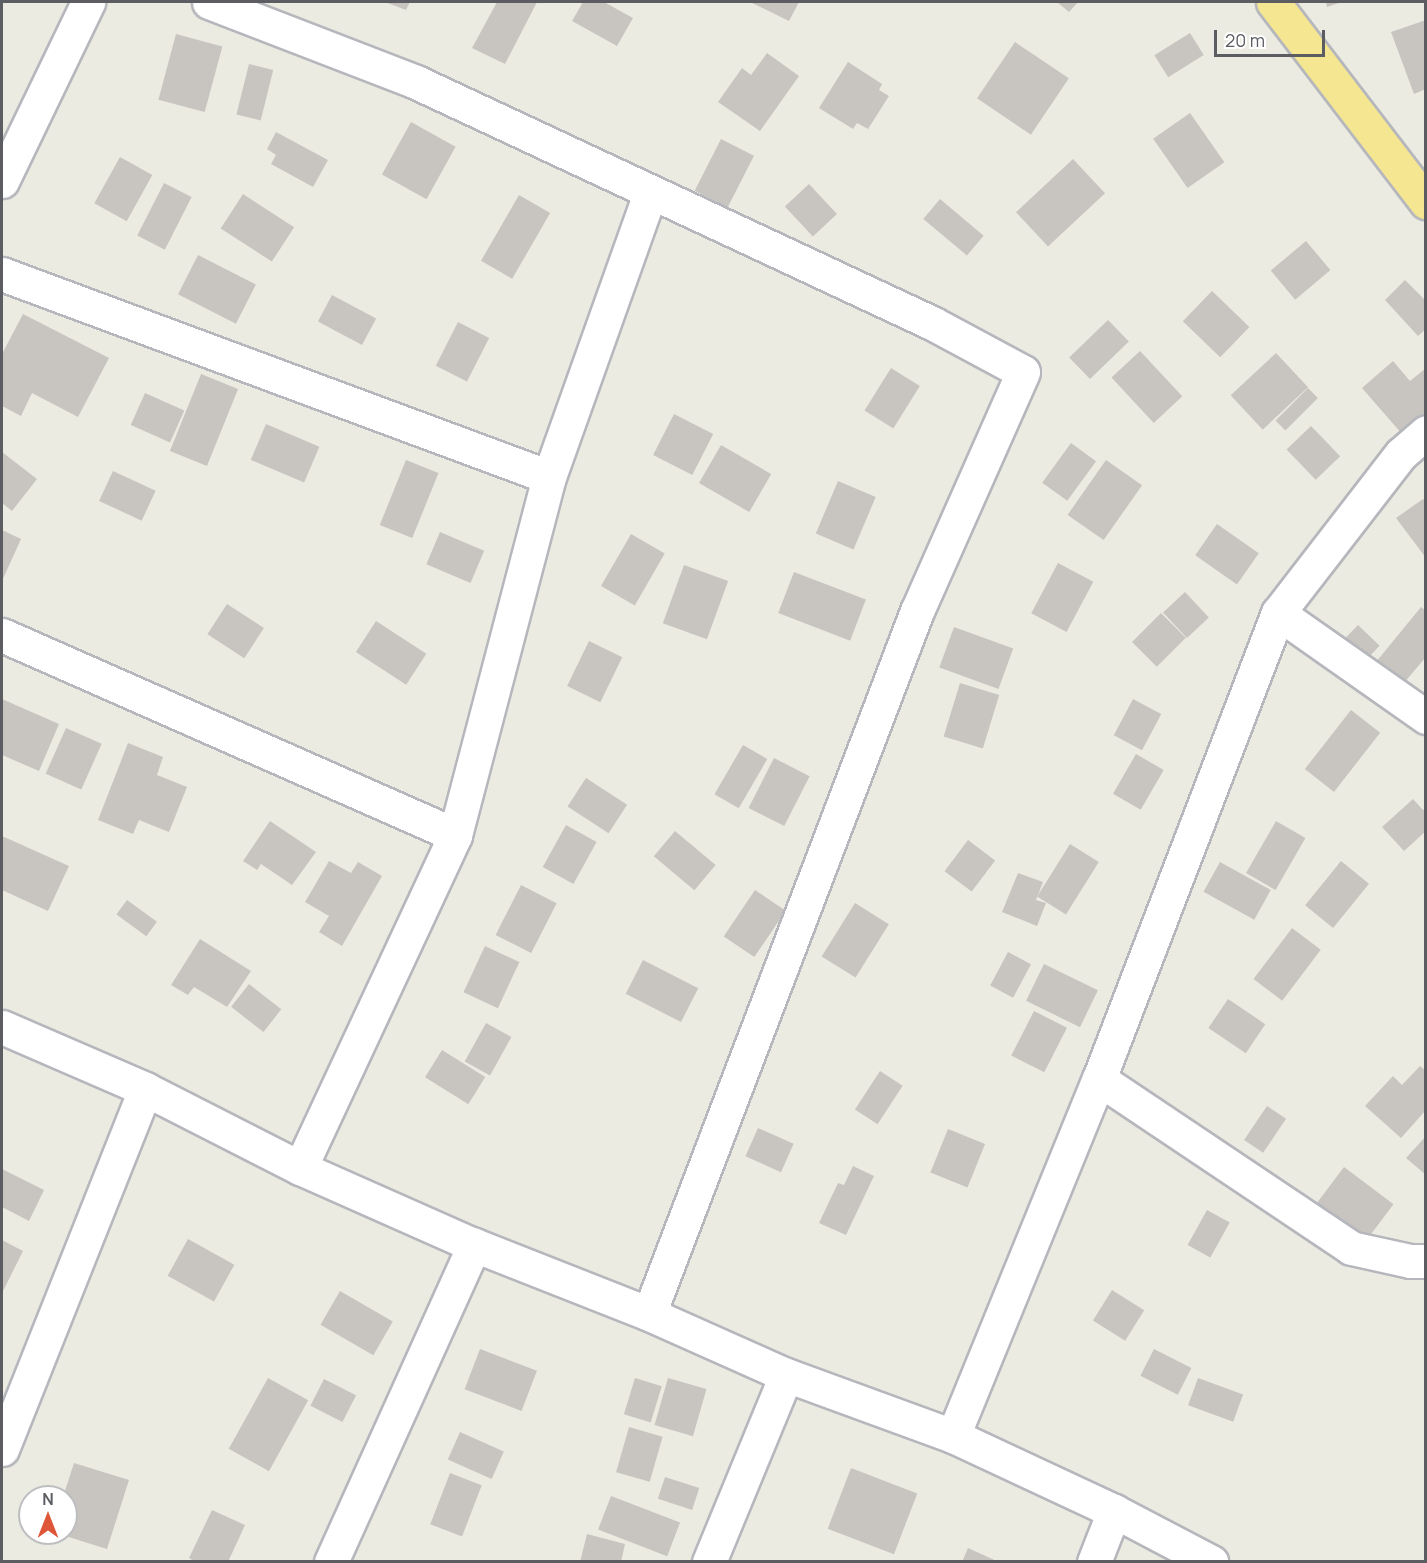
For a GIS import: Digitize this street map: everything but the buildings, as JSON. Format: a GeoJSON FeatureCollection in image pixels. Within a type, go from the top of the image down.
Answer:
{"type":"FeatureCollection","features":[{"type":"Feature","properties":{"kind":"highway"},"geometry":{"type":"LineString","coordinates":[[1273,2],[1425,202]]}},
{"type":"Feature","properties":{"kind":"street"},"geometry":{"type":"LineString","coordinates":[[2,181],[88,2]]}},
{"type":"Feature","properties":{"kind":"street"},"geometry":{"type":"LineString","coordinates":[[209,2],[416,82],[650,194],[932,323],[1023,372],[917,611],[650,1314]]}},
{"type":"Feature","properties":{"kind":"street"},"geometry":{"type":"LineString","coordinates":[[300,1168],[455,835],[549,477],[650,194]]}},
{"type":"Feature","properties":{"kind":"street"},"geometry":{"type":"LineString","coordinates":[[2,274],[549,477]]}},
{"type":"Feature","properties":{"kind":"street"},"geometry":{"type":"LineString","coordinates":[[953,1436],[1099,1079],[1278,613],[1401,454],[1425,432]]}},
{"type":"Feature","properties":{"kind":"street"},"geometry":{"type":"LineString","coordinates":[[1278,613],[1425,717]]}},
{"type":"Feature","properties":{"kind":"street"},"geometry":{"type":"LineString","coordinates":[[2,635],[455,835]]}},
{"type":"Feature","properties":{"kind":"street"},"geometry":{"type":"LineString","coordinates":[[2,1027],[146,1089],[300,1168],[474,1245],[650,1314],[786,1375],[953,1436],[1114,1511],[1211,1562]]}},
{"type":"Feature","properties":{"kind":"street"},"geometry":{"type":"LineString","coordinates":[[1099,1079],[1351,1248],[1410,1261],[1425,1261]]}},
{"type":"Feature","properties":{"kind":"street"},"geometry":{"type":"LineString","coordinates":[[2,1449],[146,1089]]}},
{"type":"Feature","properties":{"kind":"street"},"geometry":{"type":"LineString","coordinates":[[331,1562],[474,1245]]}},
{"type":"Feature","properties":{"kind":"street"},"geometry":{"type":"LineString","coordinates":[[709,1562],[786,1375]]}},
{"type":"Feature","properties":{"kind":"street"},"geometry":{"type":"LineString","coordinates":[[1094,1562],[1114,1511]]}}]}
